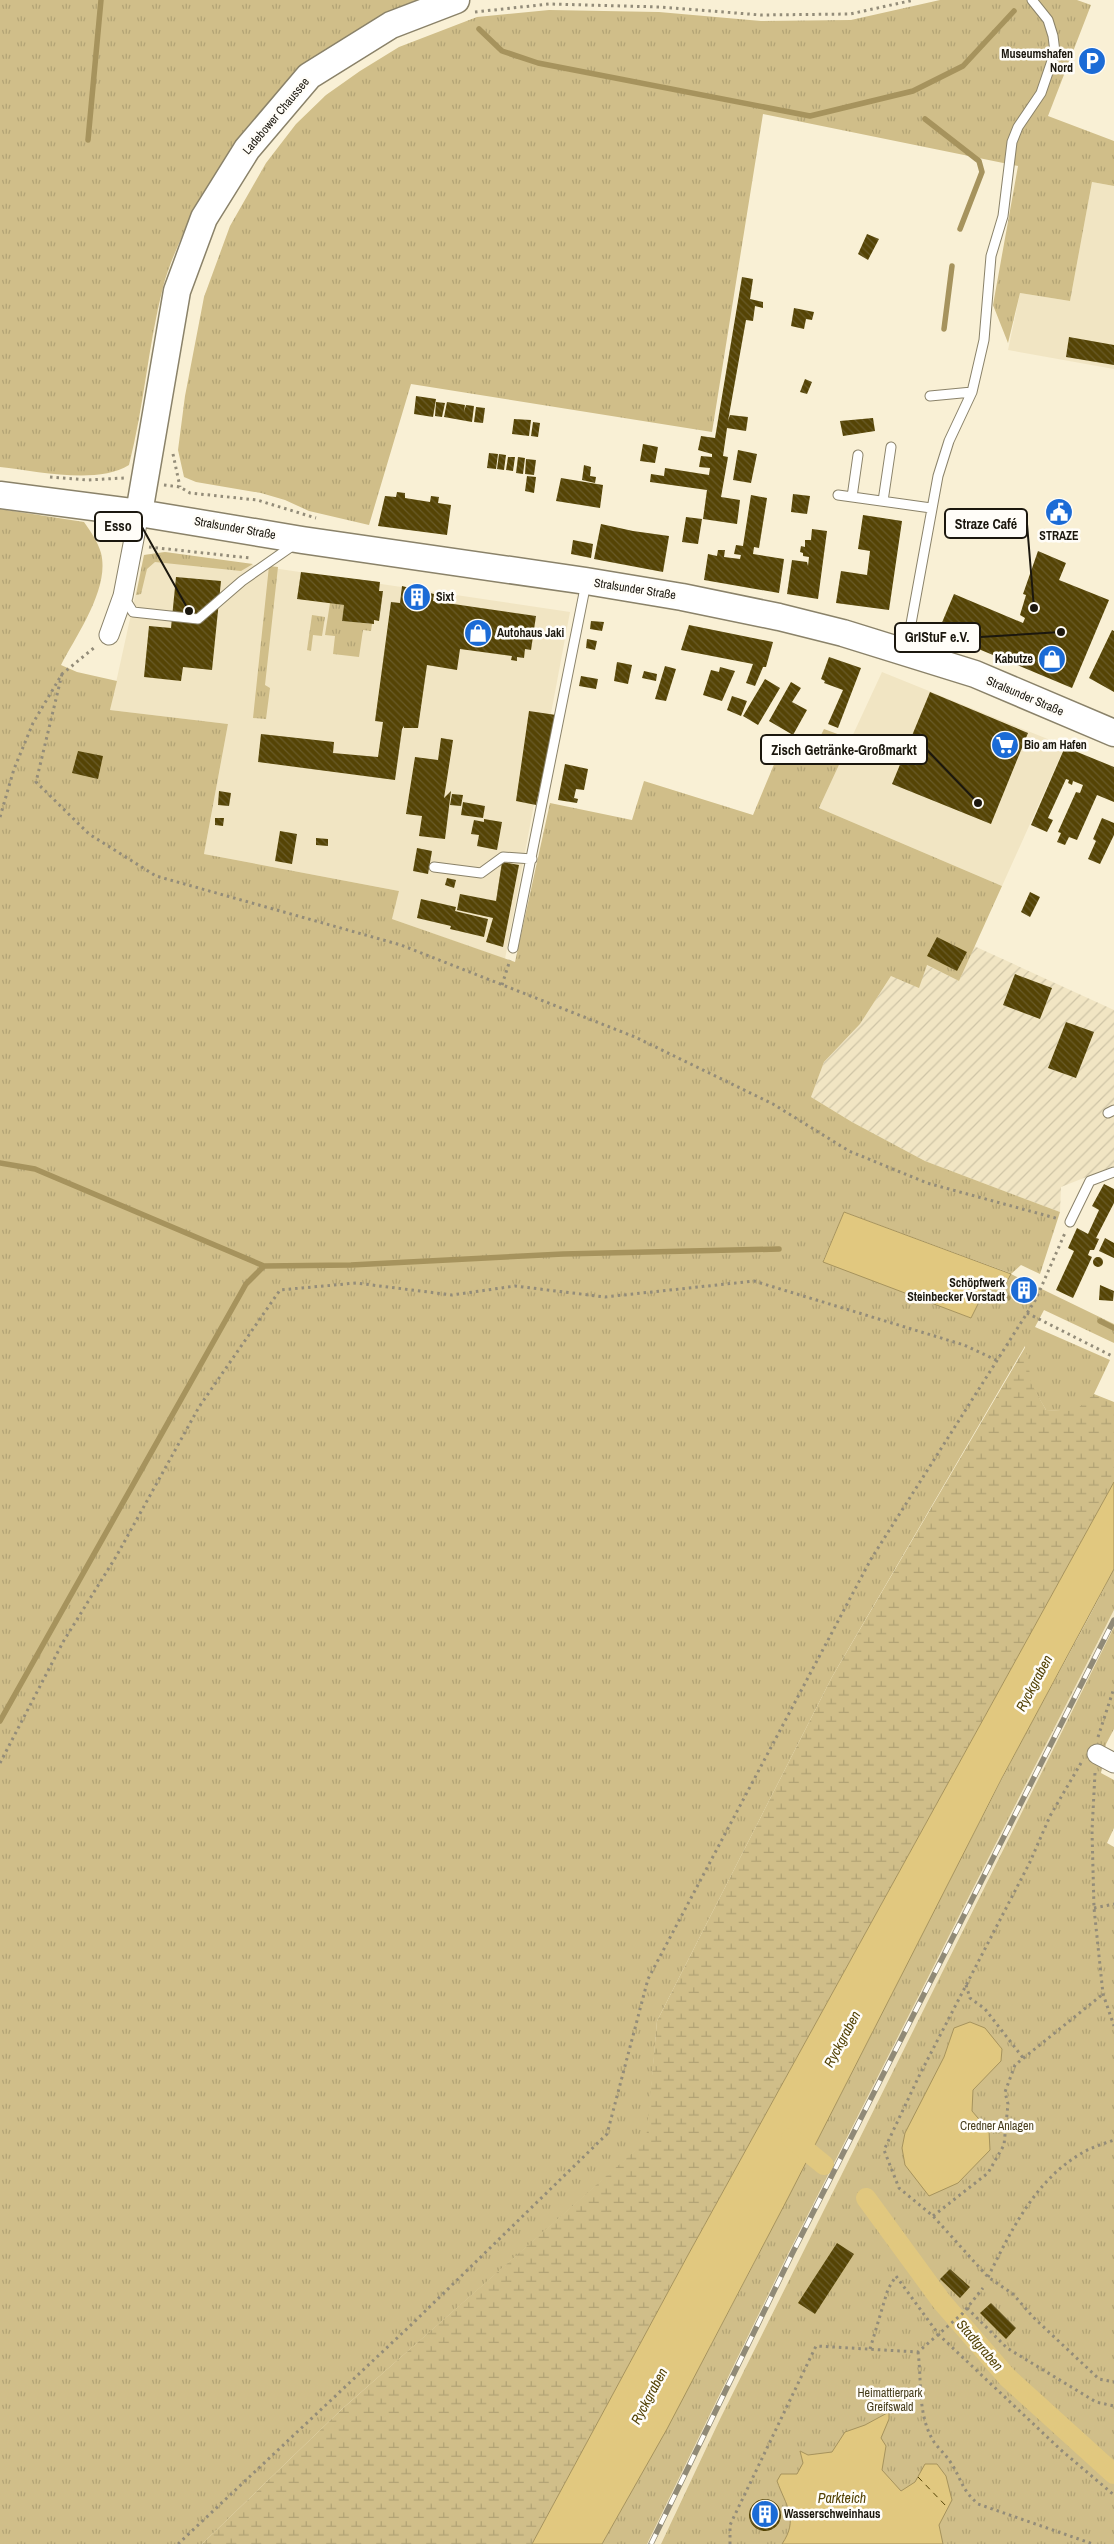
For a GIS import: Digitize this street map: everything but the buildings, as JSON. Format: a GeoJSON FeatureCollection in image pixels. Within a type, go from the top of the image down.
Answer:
{"type":"FeatureCollection","features":[{"type":"Feature","properties":{"kind":"main road","name":"Ladebower Chaussee"},"geometry":{"type":"LineString","coordinates":[[139,513],[177,291],[204,218],[247,148],[309,76],[391,25],[462,7]]}},
{"type":"Feature","properties":{"kind":"main road","name":"Stralsunder Straße"},"geometry":{"type":"LineString","coordinates":[[0,496],[139,513],[302,540],[586,581],[682,597],[779,617],[906,652],[975,674],[1114,733]]}},
{"type":"Feature","properties":{"kind":"street"},"geometry":{"type":"LineString","coordinates":[[109,636],[123,596],[139,513]]}},
{"type":"Feature","properties":{"kind":"street"},"geometry":{"type":"LineString","coordinates":[[1092,1749],[1114,1763]]}},
{"type":"Feature","properties":{"kind":"lane"},"geometry":{"type":"LineString","coordinates":[[906,652],[938,476],[949,441],[972,392],[984,340],[990,263],[1003,216],[1012,142],[1018,127],[1041,93],[1055,52],[1048,20],[1032,0]]}},
{"type":"Feature","properties":{"kind":"lane"},"geometry":{"type":"LineString","coordinates":[[930,396],[972,392]]}},
{"type":"Feature","properties":{"kind":"lane"},"geometry":{"type":"LineString","coordinates":[[883,501],[891,447]]}},
{"type":"Feature","properties":{"kind":"lane"},"geometry":{"type":"LineString","coordinates":[[852,497],[858,455]]}},
{"type":"Feature","properties":{"kind":"lane"},"geometry":{"type":"LineString","coordinates":[[838,495],[931,508]]}},
{"type":"Feature","properties":{"kind":"lane"},"geometry":{"type":"LineString","coordinates":[[123,596],[133,612],[198,619],[242,581],[302,540]]}},
{"type":"Feature","properties":{"kind":"lane"},"geometry":{"type":"LineString","coordinates":[[514,948],[586,581]]}},
{"type":"Feature","properties":{"kind":"lane"},"geometry":{"type":"LineString","coordinates":[[434,867],[481,873],[503,856],[532,859]]}},
{"type":"Feature","properties":{"kind":"lane"},"geometry":{"type":"LineString","coordinates":[[1070,1222],[1090,1181],[1114,1172]]}},
{"type":"Feature","properties":{"kind":"path"},"geometry":{"type":"LineString","coordinates":[[462,7],[476,11],[549,4],[660,7],[761,15],[850,14],[914,0]]}},
{"type":"Feature","properties":{"kind":"path"},"geometry":{"type":"LineString","coordinates":[[48,477],[87,480],[121,477],[180,488],[172,451]]}},
{"type":"Feature","properties":{"kind":"path"},"geometry":{"type":"LineString","coordinates":[[133,545],[271,560]]}},
{"type":"Feature","properties":{"kind":"path"},"geometry":{"type":"LineString","coordinates":[[0,816],[14,769],[33,723],[62,674],[109,636]]}},
{"type":"Feature","properties":{"kind":"path"},"geometry":{"type":"LineString","coordinates":[[62,674],[36,782],[90,834],[156,876],[400,945],[635,1037],[773,1104],[849,1151],[927,1182],[1052,1216]]}},
{"type":"Feature","properties":{"kind":"path"},"geometry":{"type":"LineString","coordinates":[[502,985],[514,948]]}},
{"type":"Feature","properties":{"kind":"path"},"geometry":{"type":"LineString","coordinates":[[178,2544],[412,2324],[607,2134],[648,1979],[871,1559],[1036,1299],[1070,1222]]}},
{"type":"Feature","properties":{"kind":"path"},"geometry":{"type":"LineString","coordinates":[[0,1763],[62,1642],[117,1555],[199,1407],[280,1290],[356,1284],[452,1295],[515,1286],[605,1297],[754,1281],[964,1345],[996,1360]]}},
{"type":"Feature","properties":{"kind":"path"},"geometry":{"type":"LineString","coordinates":[[1027,1313],[1114,1357]]}},
{"type":"Feature","properties":{"kind":"path"},"geometry":{"type":"LineString","coordinates":[[1114,1688],[1092,1749],[1050,1816],[1030,1862],[966,1984],[884,2150],[899,2188],[933,2216],[988,2277],[1013,2294],[1032,2317],[1099,2379],[1114,2382]]}},
{"type":"Feature","properties":{"kind":"path"},"geometry":{"type":"LineString","coordinates":[[1092,1749],[1094,1908],[1103,1994],[1114,2026]]}},
{"type":"Feature","properties":{"kind":"path"},"geometry":{"type":"LineString","coordinates":[[1094,1908],[1114,1904]]}},
{"type":"Feature","properties":{"kind":"path"},"geometry":{"type":"LineString","coordinates":[[966,1984],[970,1998],[985,2009],[1024,2059]]}},
{"type":"Feature","properties":{"kind":"path"},"geometry":{"type":"LineString","coordinates":[[933,2216],[988,2173],[1004,2145],[1008,2104],[1005,2092],[1015,2065],[1103,1994]]}},
{"type":"Feature","properties":{"kind":"path"},"geometry":{"type":"LineString","coordinates":[[988,2277],[1010,2231],[1041,2190],[1076,2157],[1114,2140]]}},
{"type":"Feature","properties":{"kind":"path"},"geometry":{"type":"LineString","coordinates":[[870,2349],[888,2289],[896,2276],[939,2335],[1061,2450],[1114,2495]]}},
{"type":"Feature","properties":{"kind":"path"},"geometry":{"type":"LineString","coordinates":[[730,2544],[730,2525],[816,2346],[918,2352],[947,2329],[983,2288]]}},
{"type":"Feature","properties":{"kind":"path"},"geometry":{"type":"LineString","coordinates":[[967,2308],[1007,2348],[1096,2402],[1114,2406]]}},
{"type":"Feature","properties":{"kind":"path"},"geometry":{"type":"LineString","coordinates":[[918,2352],[922,2377],[921,2409],[933,2441],[951,2463],[966,2494],[978,2504],[1093,2544]]}},
{"type":"Feature","properties":{"kind":"shaded area"},"geometry":{"type":"Polygon","coordinates":[[[1092,182],[1114,186],[1114,369],[1008,350],[1020,293],[1070,301],[1092,182]]]}},
{"type":"Feature","properties":{"kind":"shaded area"},"geometry":{"type":"Polygon","coordinates":[[[165,552],[570,612],[505,959],[392,919],[399,891],[204,854],[228,724],[110,710],[144,555],[165,552]]]}},
{"type":"Feature","properties":{"kind":"shaded area"},"geometry":{"type":"Polygon","coordinates":[[[882,672],[1065,746],[1002,886],[819,808],[882,672]]]}},
{"type":"Feature","properties":{"kind":"shaded area"},"geometry":{"type":"Polygon","coordinates":[[[974,946],[1114,1010],[1114,1166],[1061,1187],[1060,1212],[925,1161],[852,1122],[811,1097],[824,1062],[860,1024],[891,976],[926,965],[959,981],[974,946]],[[1066,1022],[1048,1068],[1076,1078],[1093,1032],[1066,1022]]]}},
{"type":"Feature","properties":{"kind":"shaded area"},"geometry":{"type":"Polygon","coordinates":[[[1114,1610],[1114,1627],[720,2419],[661,2544],[647,2544],[787,2256],[1114,1610]]]}},
{"type":"Feature","properties":{"kind":"green space"},"geometry":{"type":"Polygon","coordinates":[[[0,0],[425,0],[386,15],[193,212],[163,287],[153,332],[139,421],[129,465],[116,471],[101,474],[66,475],[0,467],[0,0]]]}},
{"type":"Feature","properties":{"kind":"green space"},"geometry":{"type":"Polygon","coordinates":[[[940,0],[1077,0],[1091,5],[1048,116],[1114,141],[1114,186],[1092,182],[1070,301],[1020,293],[1008,343],[993,305],[1018,166],[763,114],[712,432],[411,384],[369,525],[309,511],[285,500],[261,493],[196,482],[184,477],[178,450],[185,396],[204,297],[230,226],[266,163],[296,124],[326,95],[360,71],[399,47],[477,17],[549,10],[659,12],[761,21],[851,20],[940,0]]]}},
{"type":"Feature","properties":{"kind":"green space"},"geometry":{"type":"Polygon","coordinates":[[[0,509],[84,522],[100,549],[103,567],[97,596],[61,665],[77,672],[117,681],[110,710],[228,724],[204,854],[399,891],[392,919],[515,962],[550,803],[632,820],[644,781],[753,815],[785,738],[813,751],[824,729],[851,739],[819,808],[1002,886],[959,981],[927,965],[919,988],[891,976],[860,1024],[824,1062],[811,1097],[852,1122],[925,1161],[1060,1212],[1040,1274],[1021,1265],[1011,1274],[1114,1324],[1114,1343],[1044,1310],[1035,1327],[1110,1360],[1093,1396],[1075,1412],[1046,1410],[1030,1383],[1025,1346],[832,1677],[657,2021],[647,2141],[342,2409],[202,2544],[0,2544],[0,509]],[[844,1212],[823,1261],[971,1318],[990,1280],[1010,1273],[844,1212]]]}},
{"type":"Feature","properties":{"kind":"green space"},"geometry":{"type":"Polygon","coordinates":[[[165,552],[253,564],[241,571],[155,562],[147,569],[141,594],[136,595],[144,555],[165,552]]]}},
{"type":"Feature","properties":{"kind":"green space"},"geometry":{"type":"Polygon","coordinates":[[[269,566],[278,567],[265,685],[270,688],[266,719],[253,718],[269,566]]]}},
{"type":"Feature","properties":{"kind":"green space"},"geometry":{"type":"Polygon","coordinates":[[[330,603],[344,605],[342,621],[372,624],[371,631],[363,630],[359,657],[333,654],[335,636],[325,635],[330,603]]]}},
{"type":"Feature","properties":{"kind":"green space"},"geometry":{"type":"Polygon","coordinates":[[[312,615],[325,617],[322,636],[313,635],[311,651],[307,650],[312,615]]]}},
{"type":"Feature","properties":{"kind":"green space"},"geometry":{"type":"Polygon","coordinates":[[[1026,1346],[1031,1383],[1046,1410],[1075,1411],[1094,1394],[1114,1402],[1114,1482],[688,2255],[532,2544],[202,2544],[342,2409],[646,2141],[657,2021],[832,1677],[1026,1346]]]}},
{"type":"Feature","properties":{"kind":"green space"},"geometry":{"type":"Polygon","coordinates":[[[1114,1569],[1114,1610],[787,2256],[647,2544],[602,2544],[655,2450],[756,2260],[1002,1779],[1114,1569]]]}},
{"type":"Feature","properties":{"kind":"green space"},"geometry":{"type":"Polygon","coordinates":[[[1114,1627],[1114,1729],[1106,1744],[1101,1773],[1114,1780],[1114,1828],[1107,1843],[1114,1847],[1114,2544],[661,2544],[720,2419],[1114,1627]]]}},
{"type":"Feature","properties":{"kind":"water"},"geometry":{"type":"Polygon","coordinates":[[[844,1212],[1011,1274],[1005,1285],[990,1280],[971,1318],[823,1262],[844,1212]]]}},
{"type":"Feature","properties":{"kind":"water","name":"Ryckgraben"},"geometry":{"type":"Polygon","coordinates":[[[1114,1482],[1114,1569],[1002,1778],[788,2198],[667,2429],[602,2544],[532,2544],[688,2255],[1114,1482]]]}},
{"type":"Feature","properties":{"kind":"water"},"geometry":{"type":"Polygon","coordinates":[[[970,2022],[985,2028],[1002,2049],[1001,2061],[973,2090],[972,2111],[989,2131],[990,2150],[958,2183],[929,2196],[905,2165],[902,2148],[905,2133],[944,2057],[954,2028],[970,2022]]]}},
{"type":"Feature","properties":{"kind":"water","name":"Parkteich"},"geometry":{"type":"Polygon","coordinates":[[[889,2412],[889,2419],[881,2438],[886,2446],[882,2470],[901,2491],[915,2482],[925,2464],[937,2464],[946,2476],[952,2500],[939,2525],[943,2544],[782,2544],[790,2527],[790,2520],[787,2505],[777,2481],[781,2474],[797,2474],[803,2463],[800,2451],[808,2455],[832,2452],[845,2432],[865,2425],[889,2412]]]}},
{"type":"Feature","properties":{"kind":"waterway"},"geometry":{"type":"LineString","coordinates":[[88,140],[101,0]]}},
{"type":"Feature","properties":{"kind":"waterway"},"geometry":{"type":"LineString","coordinates":[[479,29],[502,51],[538,63],[810,116],[913,91],[963,66],[1014,11]]}},
{"type":"Feature","properties":{"kind":"waterway"},"geometry":{"type":"LineString","coordinates":[[925,119],[979,161],[982,172],[960,229]]}},
{"type":"Feature","properties":{"kind":"waterway"},"geometry":{"type":"LineString","coordinates":[[944,329],[952,266]]}},
{"type":"Feature","properties":{"kind":"waterway"},"geometry":{"type":"LineString","coordinates":[[0,1163],[35,1169],[264,1266]]}},
{"type":"Feature","properties":{"kind":"waterway"},"geometry":{"type":"LineString","coordinates":[[0,1721],[246,1284],[264,1266],[351,1265],[563,1254],[779,1249]]}},
{"type":"Feature","properties":{"kind":"waterway"},"geometry":{"type":"LineString","coordinates":[[984,1292],[1008,1298]]}},
{"type":"Feature","properties":{"kind":"waterway"},"geometry":{"type":"LineString","coordinates":[[1100,1321],[1114,1328]]}},
{"type":"Feature","properties":{"kind":"waterway","name":"Stadtgraben"},"geometry":{"type":"LineString","coordinates":[[791,2138],[824,2165]]}},
{"type":"Feature","properties":{"kind":"waterway","name":"Stadtgraben"},"geometry":{"type":"LineString","coordinates":[[866,2198],[942,2302],[1007,2377],[1114,2474]]}},
{"type":"Feature","properties":{"kind":"ferry route"},"geometry":{"type":"LineString","coordinates":[[918,2477],[948,2508]]}},
{"type":"Feature","properties":{"kind":"railway"},"geometry":{"type":"LineString","coordinates":[[651,2544],[792,2254],[1114,1620]]}},
{"type":"Feature","properties":{"kind":"place","name":"Museumshafen Nord"},"geometry":{"type":"Point","coordinates":[1092,61]}},
{"type":"Feature","properties":{"kind":"place","name":"STRAZE"},"geometry":{"type":"Point","coordinates":[1059,512]}},
{"type":"Feature","properties":{"kind":"place","name":"Sixt"},"geometry":{"type":"Point","coordinates":[417,597]}},
{"type":"Feature","properties":{"kind":"place","name":"Straze Café"},"geometry":{"type":"Point","coordinates":[1034,608]}},
{"type":"Feature","properties":{"kind":"place","name":"Esso"},"geometry":{"type":"Point","coordinates":[189,611]}},
{"type":"Feature","properties":{"kind":"place","name":"GrIStuF e.V."},"geometry":{"type":"Point","coordinates":[1061,632]}},
{"type":"Feature","properties":{"kind":"place","name":"Autohaus Jaki"},"geometry":{"type":"Point","coordinates":[478,633]}},
{"type":"Feature","properties":{"kind":"place","name":"Kabutze"},"geometry":{"type":"Point","coordinates":[1052,659]}},
{"type":"Feature","properties":{"kind":"place","name":"Bio am Hafen"},"geometry":{"type":"Point","coordinates":[1005,745]}},
{"type":"Feature","properties":{"kind":"place","name":"Zisch Getränke-Großmarkt"},"geometry":{"type":"Point","coordinates":[978,803]}},
{"type":"Feature","properties":{"kind":"place","name":"Schöpfwerk Steinbecker Vorstadt"},"geometry":{"type":"Point","coordinates":[1024,1290]}},
{"type":"Feature","properties":{"kind":"place","name":"Wasserschweinhaus"},"geometry":{"type":"Point","coordinates":[765,2514]}},
{"type":"Feature","properties":{"kind":"park label","name":"Credner Anlagen"},"geometry":{"type":"Point","coordinates":[997,2126]}},
{"type":"Feature","properties":{"kind":"park label","name":"Heimattierpark Greifswald"},"geometry":{"type":"Point","coordinates":[890,2400]}}]}
